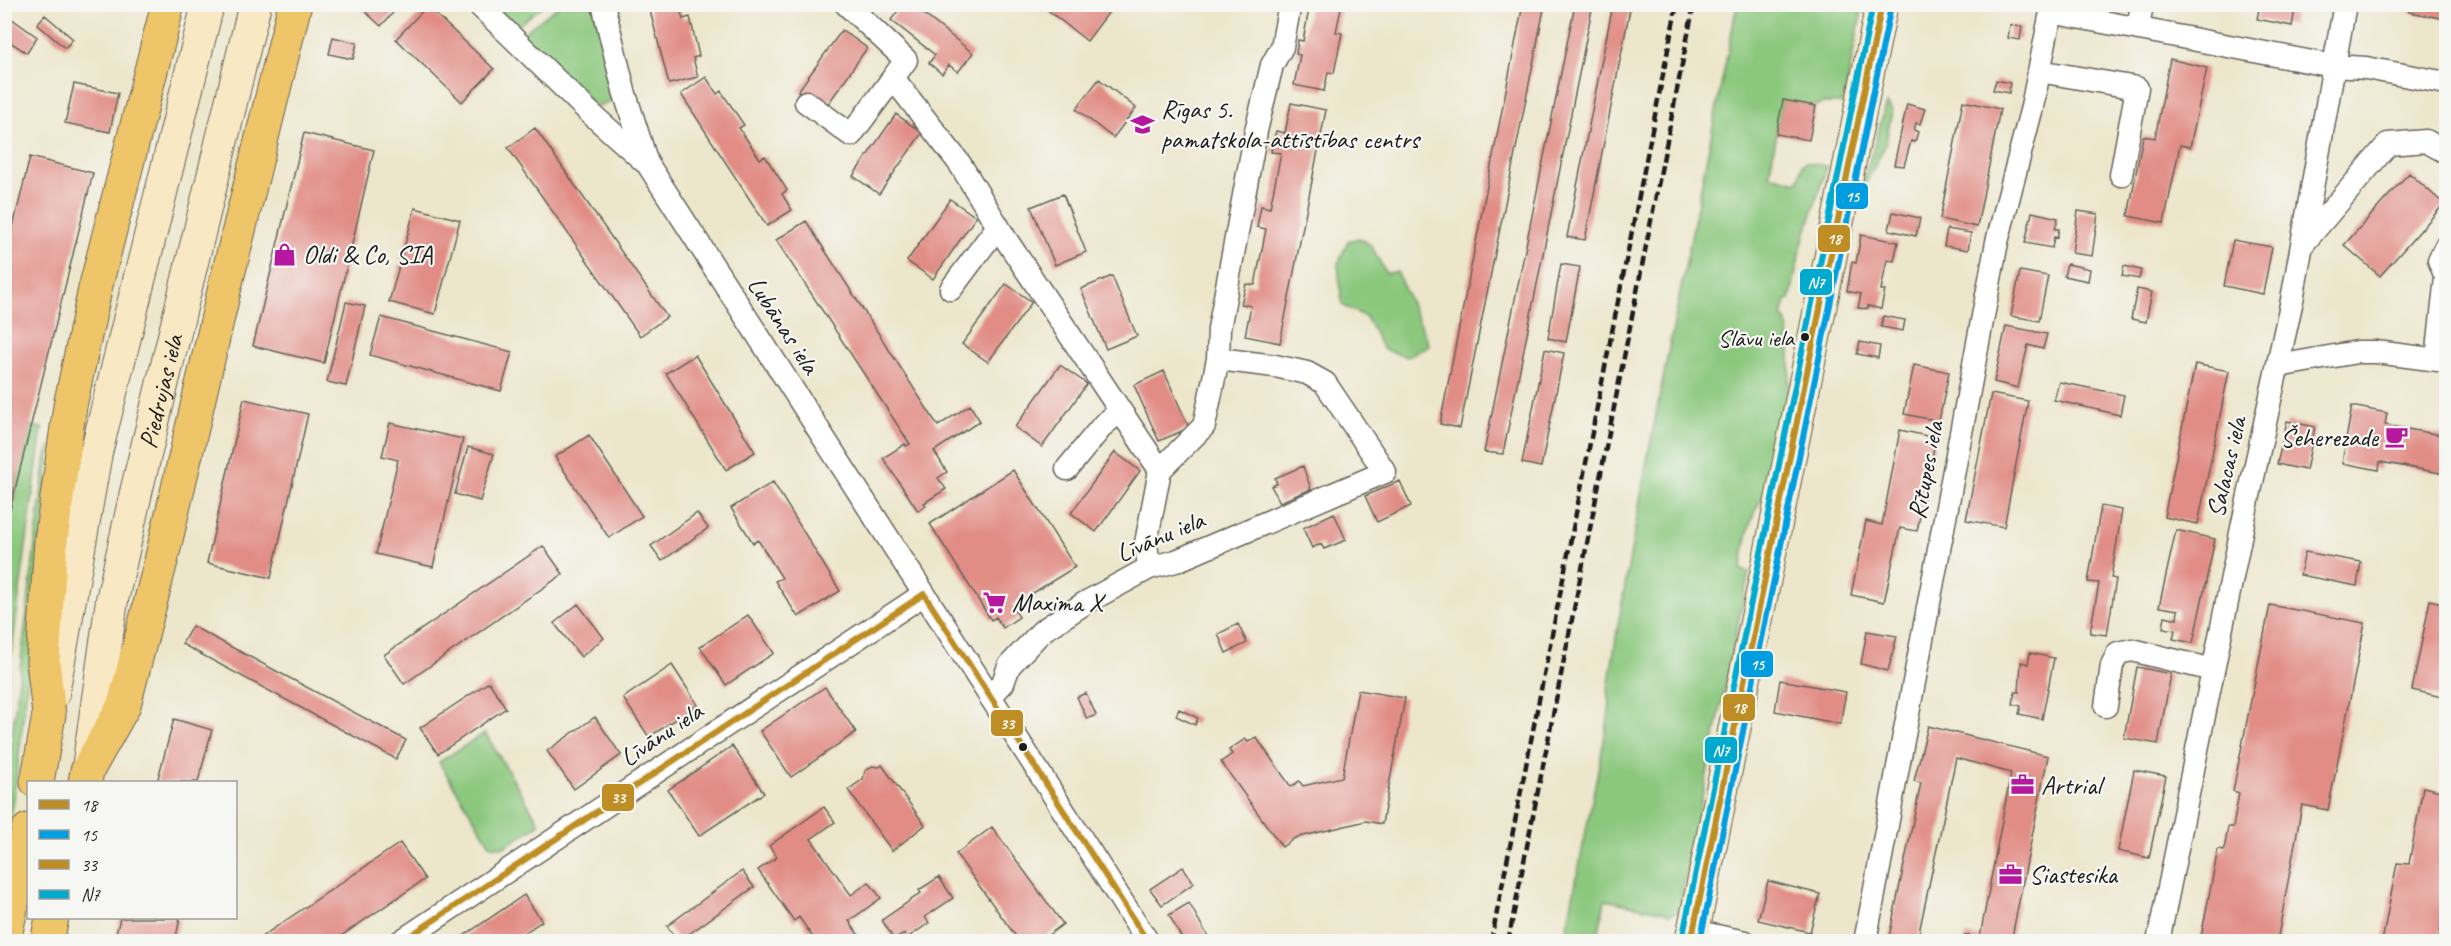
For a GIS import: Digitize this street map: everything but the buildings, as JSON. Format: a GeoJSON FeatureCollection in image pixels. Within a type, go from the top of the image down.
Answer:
{"type":"FeatureCollection","features":[{"type":"Feature","properties":{"kind":"main road"},"geometry":{"type":"LineString","coordinates":[[49,715],[43,661],[51,540],[70,406],[95,289],[168,4]]}},
{"type":"Feature","properties":{"kind":"main road","name":"Piedrujas iela"},"geometry":{"type":"LineString","coordinates":[[37,781],[96,453],[207,4]]}},
{"type":"Feature","properties":{"kind":"main road","name":"Piedrujas iela"},"geometry":{"type":"LineString","coordinates":[[86,777],[112,600],[137,488],[255,4]]}},
{"type":"Feature","properties":{"kind":"main road"},"geometry":{"type":"LineString","coordinates":[[86,777],[124,705],[161,561],[295,4]]}},
{"type":"Feature","properties":{"kind":"main road"},"geometry":{"type":"LineString","coordinates":[[1692,936],[1882,4]]}},
{"type":"Feature","properties":{"kind":"main road"},"geometry":{"type":"LineString","coordinates":[[4,941],[27,836]]}},
{"type":"Feature","properties":{"kind":"main road"},"geometry":{"type":"LineString","coordinates":[[4,893],[7,883],[22,866]]}},
{"type":"Feature","properties":{"kind":"main road"},"geometry":{"type":"LineString","coordinates":[[46,942],[52,919]]}},
{"type":"Feature","properties":{"kind":"street","name":"Lubānas iela"},"geometry":{"type":"LineString","coordinates":[[478,4],[588,111],[647,164],[1148,942]]}},
{"type":"Feature","properties":{"kind":"street","name":"Lubānas iela"},"geometry":{"type":"LineString","coordinates":[[603,4],[624,91],[647,164]]}},
{"type":"Feature","properties":{"kind":"street"},"geometry":{"type":"LineString","coordinates":[[806,102],[851,135],[906,60],[846,4]]}},
{"type":"Feature","properties":{"kind":"street"},"geometry":{"type":"LineString","coordinates":[[1149,568],[1146,543],[1160,470],[1204,426],[1218,359],[1219,329],[1256,131],[1272,65],[1282,47],[1290,4]]}},
{"type":"Feature","properties":{"kind":"street"},"geometry":{"type":"LineString","coordinates":[[2142,4],[2138,29],[2333,66],[2366,68],[2446,83]]}},
{"type":"Feature","properties":{"kind":"street","name":"Salacas iela"},"geometry":{"type":"LineString","coordinates":[[2158,942],[2243,523],[2278,366],[2345,4]]}},
{"type":"Feature","properties":{"kind":"street","name":"Rītupes iela"},"geometry":{"type":"LineString","coordinates":[[1865,942],[1997,242],[2039,71],[2051,12],[2138,29]]}},
{"type":"Feature","properties":{"kind":"street"},"geometry":{"type":"LineString","coordinates":[[2039,71],[2137,88],[2121,175]]}},
{"type":"Feature","properties":{"kind":"street"},"geometry":{"type":"LineString","coordinates":[[893,78],[960,164],[998,226],[1160,470]]}},
{"type":"Feature","properties":{"kind":"street"},"geometry":{"type":"LineString","coordinates":[[2302,245],[2388,144],[2426,141],[2446,152]]}},
{"type":"Feature","properties":{"kind":"street"},"geometry":{"type":"LineString","coordinates":[[951,290],[998,226]]}},
{"type":"Feature","properties":{"kind":"street"},"geometry":{"type":"LineString","coordinates":[[2278,366],[2356,352],[2442,360],[2446,277],[2439,260],[2446,246]]}},
{"type":"Feature","properties":{"kind":"street","name":"Līvānu iela"},"geometry":{"type":"LineString","coordinates":[[990,697],[1003,683],[1009,666],[1042,631],[1085,603],[1149,568],[1176,561],[1385,472],[1326,383],[1307,373],[1275,366],[1218,359]]}},
{"type":"Feature","properties":{"kind":"street"},"geometry":{"type":"LineString","coordinates":[[1067,469],[1104,424],[1120,412]]}},
{"type":"Feature","properties":{"kind":"street","name":"Līvānu iela"},"geometry":{"type":"LineString","coordinates":[[400,942],[924,594]]}},
{"type":"Feature","properties":{"kind":"street"},"geometry":{"type":"LineString","coordinates":[[2106,706],[2112,665],[2118,653],[2132,650],[2213,670]]}},
{"type":"Feature","properties":{"kind":"street"},"geometry":{"type":"LineString","coordinates":[[1692,936],[1744,942]]}},
{"type":"Feature","properties":{"kind":"green space"},"geometry":{"type":"Polygon","coordinates":[[[521,4],[544,5],[516,27],[495,7],[521,4]]]}},
{"type":"Feature","properties":{"kind":"green space"},"geometry":{"type":"Polygon","coordinates":[[[560,5],[594,5],[614,95],[606,104],[595,106],[522,34],[560,5]]]}},
{"type":"Feature","properties":{"kind":"green space"},"geometry":{"type":"Polygon","coordinates":[[[1737,5],[1863,5],[1843,103],[1823,103],[1816,106],[1783,100],[1769,175],[1798,182],[1802,165],[1806,162],[1827,166],[1800,251],[1790,300],[1786,300],[1782,317],[1785,318],[1789,338],[1790,360],[1782,427],[1769,491],[1756,508],[1747,539],[1741,570],[1749,572],[1678,912],[1669,915],[1665,912],[1605,900],[1597,941],[1564,942],[1607,725],[1610,704],[1608,689],[1649,450],[1737,5]]]}},
{"type":"Feature","properties":{"kind":"green space"},"geometry":{"type":"Polygon","coordinates":[[[1887,103],[1892,111],[1885,146],[1860,191],[1887,103]]]}},
{"type":"Feature","properties":{"kind":"green space"},"geometry":{"type":"Polygon","coordinates":[[[1359,238],[1371,245],[1386,273],[1397,272],[1429,345],[1407,357],[1383,349],[1366,317],[1342,305],[1338,264],[1348,241],[1359,238]]]}},
{"type":"Feature","properties":{"kind":"green space"},"geometry":{"type":"Polygon","coordinates":[[[30,426],[42,428],[5,701],[5,533],[30,426]]]}},
{"type":"Feature","properties":{"kind":"green space"},"geometry":{"type":"Polygon","coordinates":[[[50,446],[39,582],[13,806],[5,838],[5,794],[46,455],[50,446]]]}},
{"type":"Feature","properties":{"kind":"green space"},"geometry":{"type":"Polygon","coordinates":[[[485,733],[540,824],[504,847],[491,846],[439,762],[485,733]]]}},
{"type":"Feature","properties":{"kind":"railway"},"geometry":{"type":"LineString","coordinates":[[1491,942],[1677,4]]}},
{"type":"Feature","properties":{"kind":"railway"},"geometry":{"type":"LineString","coordinates":[[1508,942],[1694,4]]}},
{"type":"Feature","properties":{"kind":"transit line","name":"N7"},"geometry":{"type":"LineString","coordinates":[[1682,940],[1873,4]]}},
{"type":"Feature","properties":{"kind":"transit line","name":"18"},"geometry":{"type":"LineString","coordinates":[[1691,942],[1882,4]]}},
{"type":"Feature","properties":{"kind":"transit line","name":"15"},"geometry":{"type":"LineString","coordinates":[[1700,942],[1891,6]]}},
{"type":"Feature","properties":{"kind":"transit line","name":"33"},"geometry":{"type":"LineString","coordinates":[[401,942],[924,594],[1148,942]]}},
{"type":"Feature","properties":{"kind":"place","name":"Rīgas 5. pamatskola-attīstības centrs"},"geometry":{"type":"Point","coordinates":[1143,124]}},
{"type":"Feature","properties":{"kind":"place","name":"Oldi & Co, SIA"},"geometry":{"type":"Point","coordinates":[285,254]}},
{"type":"Feature","properties":{"kind":"place","name":"Slāvu iela"},"geometry":{"type":"Point","coordinates":[1805,337]}},
{"type":"Feature","properties":{"kind":"place","name":"Šeherezade"},"geometry":{"type":"Point","coordinates":[2396,437]}},
{"type":"Feature","properties":{"kind":"place","name":"Maxima X"},"geometry":{"type":"Point","coordinates":[994,602]}},
{"type":"Feature","properties":{"kind":"place","name":"Artrial"},"geometry":{"type":"Point","coordinates":[2023,785]}},
{"type":"Feature","properties":{"kind":"place","name":"Siastesika"},"geometry":{"type":"Point","coordinates":[2011,874]}}]}
